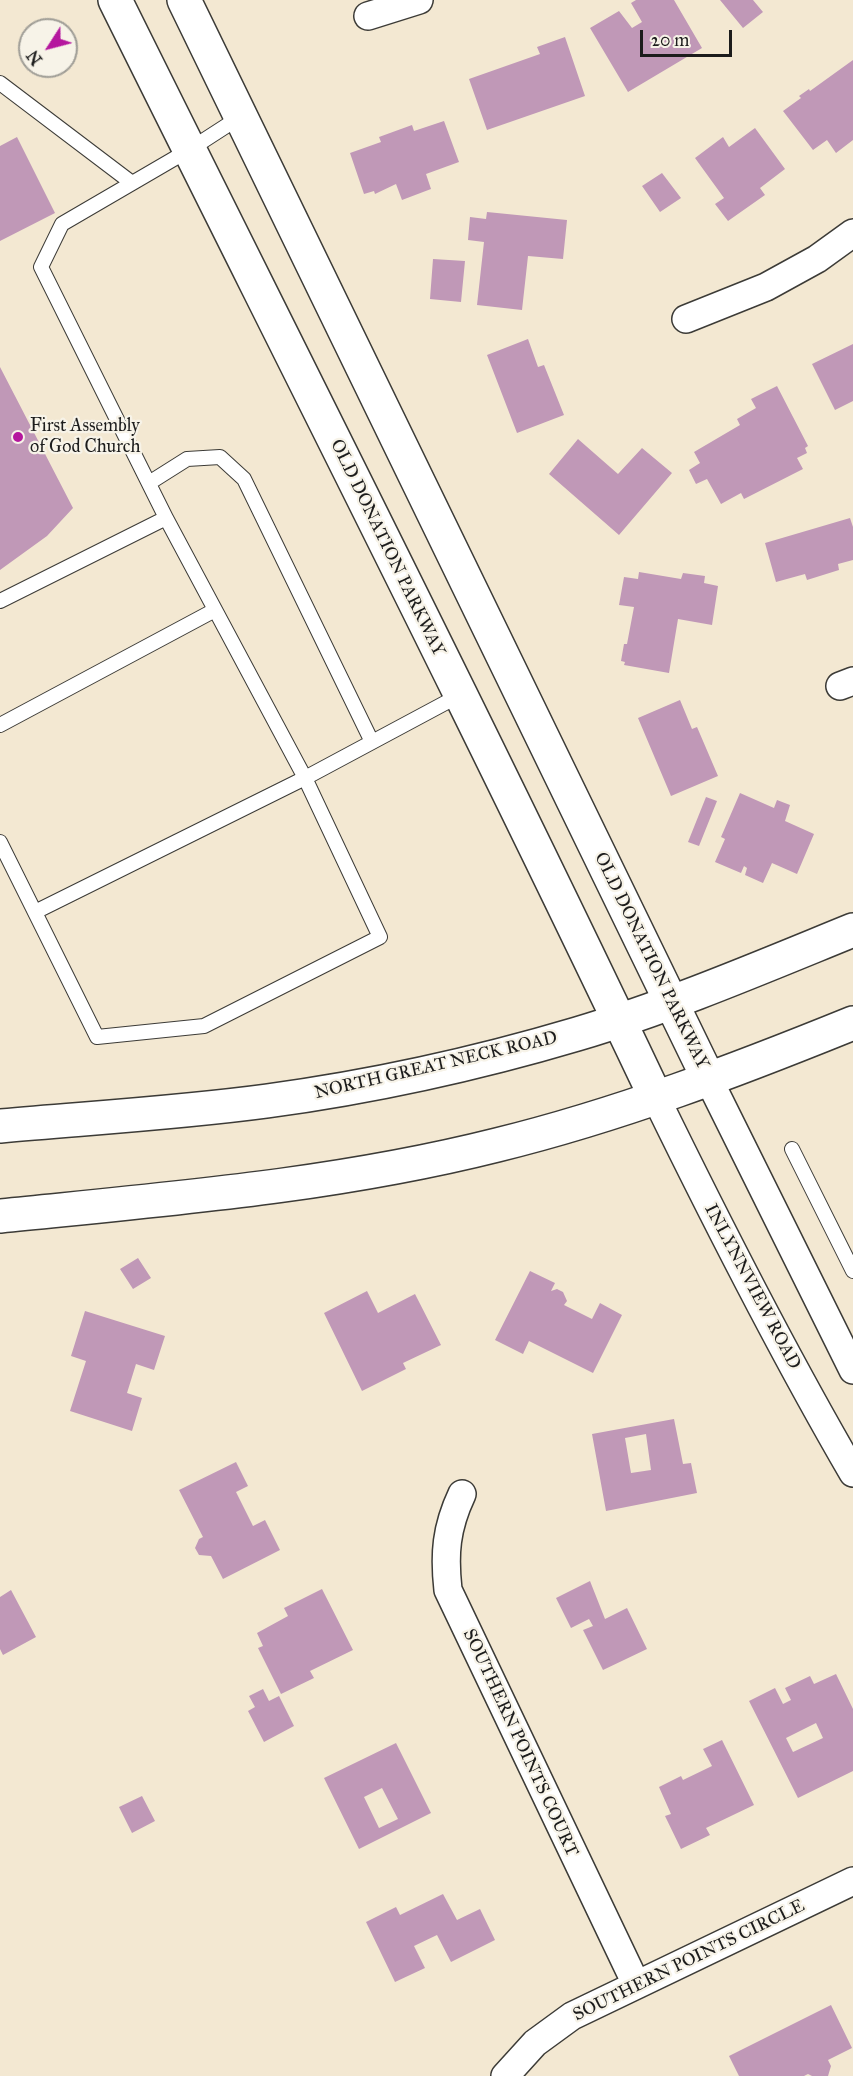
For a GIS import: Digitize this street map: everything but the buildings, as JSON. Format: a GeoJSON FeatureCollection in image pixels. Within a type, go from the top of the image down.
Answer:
{"type":"FeatureCollection","features":[{"type":"Feature","properties":{"kind":"street","name":"OLD DONATION PARKWAY"},"geometry":{"type":"LineString","coordinates":[[115,0],[460,695],[656,1098]]}},
{"type":"Feature","properties":{"kind":"street","name":"OLD DONATION PARKWAY"},"geometry":{"type":"LineString","coordinates":[[184,0],[709,1080]]}},
{"type":"Feature","properties":{"kind":"street"},"geometry":{"type":"LineString","coordinates":[[368,16],[419,0]]}},
{"type":"Feature","properties":{"kind":"street"},"geometry":{"type":"LineString","coordinates":[[686,319],[766,287],[817,259],[853,233]]}},
{"type":"Feature","properties":{"kind":"street","name":"NORTH GREAT NECK ROAD"},"geometry":{"type":"LineString","coordinates":[[0,1126],[212,1107],[323,1093],[486,1058],[619,1021],[853,930]]}},
{"type":"Feature","properties":{"kind":"street"},"geometry":{"type":"LineString","coordinates":[[0,1216],[245,1191],[398,1167],[498,1145],[709,1080],[853,1023]]}},
{"type":"Feature","properties":{"kind":"street"},"geometry":{"type":"LineString","coordinates":[[709,1080],[853,1370]]}},
{"type":"Feature","properties":{"kind":"street","name":"INLYNNVIEW ROAD"},"geometry":{"type":"LineString","coordinates":[[656,1098],[732,1251],[815,1408],[853,1473]]}},
{"type":"Feature","properties":{"kind":"street","name":"SOUTHERN POINTS COURT"},"geometry":{"type":"LineString","coordinates":[[462,1494],[454,1511],[446,1541],[445,1565],[448,1590],[636,1984]]}},
{"type":"Feature","properties":{"kind":"street","name":"SOUTHERN POINTS CIRCLE"},"geometry":{"type":"LineString","coordinates":[[505,2076],[535,2043],[572,2016],[853,1881]]}},
{"type":"Feature","properties":{"kind":"lane"},"geometry":{"type":"LineString","coordinates":[[0,83],[132,183]]}},
{"type":"Feature","properties":{"kind":"lane"},"geometry":{"type":"LineString","coordinates":[[0,842],[97,1037],[204,1026],[380,937],[305,778],[165,518],[41,267],[62,224],[189,150],[240,116]]}},
{"type":"Feature","properties":{"kind":"lane"},"geometry":{"type":"LineString","coordinates":[[148,483],[187,459],[220,457],[244,479],[372,742]]}},
{"type":"Feature","properties":{"kind":"lane"},"geometry":{"type":"LineString","coordinates":[[0,601],[165,518]]}},
{"type":"Feature","properties":{"kind":"lane"},"geometry":{"type":"LineString","coordinates":[[0,725],[215,610]]}},
{"type":"Feature","properties":{"kind":"lane"},"geometry":{"type":"LineString","coordinates":[[35,912],[305,778],[460,695]]}},
{"type":"Feature","properties":{"kind":"lane"},"geometry":{"type":"LineString","coordinates":[[792,1149],[853,1271]]}},
{"type":"Feature","properties":{"kind":"place","name":"First Assembly of God Church"},"geometry":{"type":"Point","coordinates":[18,437]}}]}
